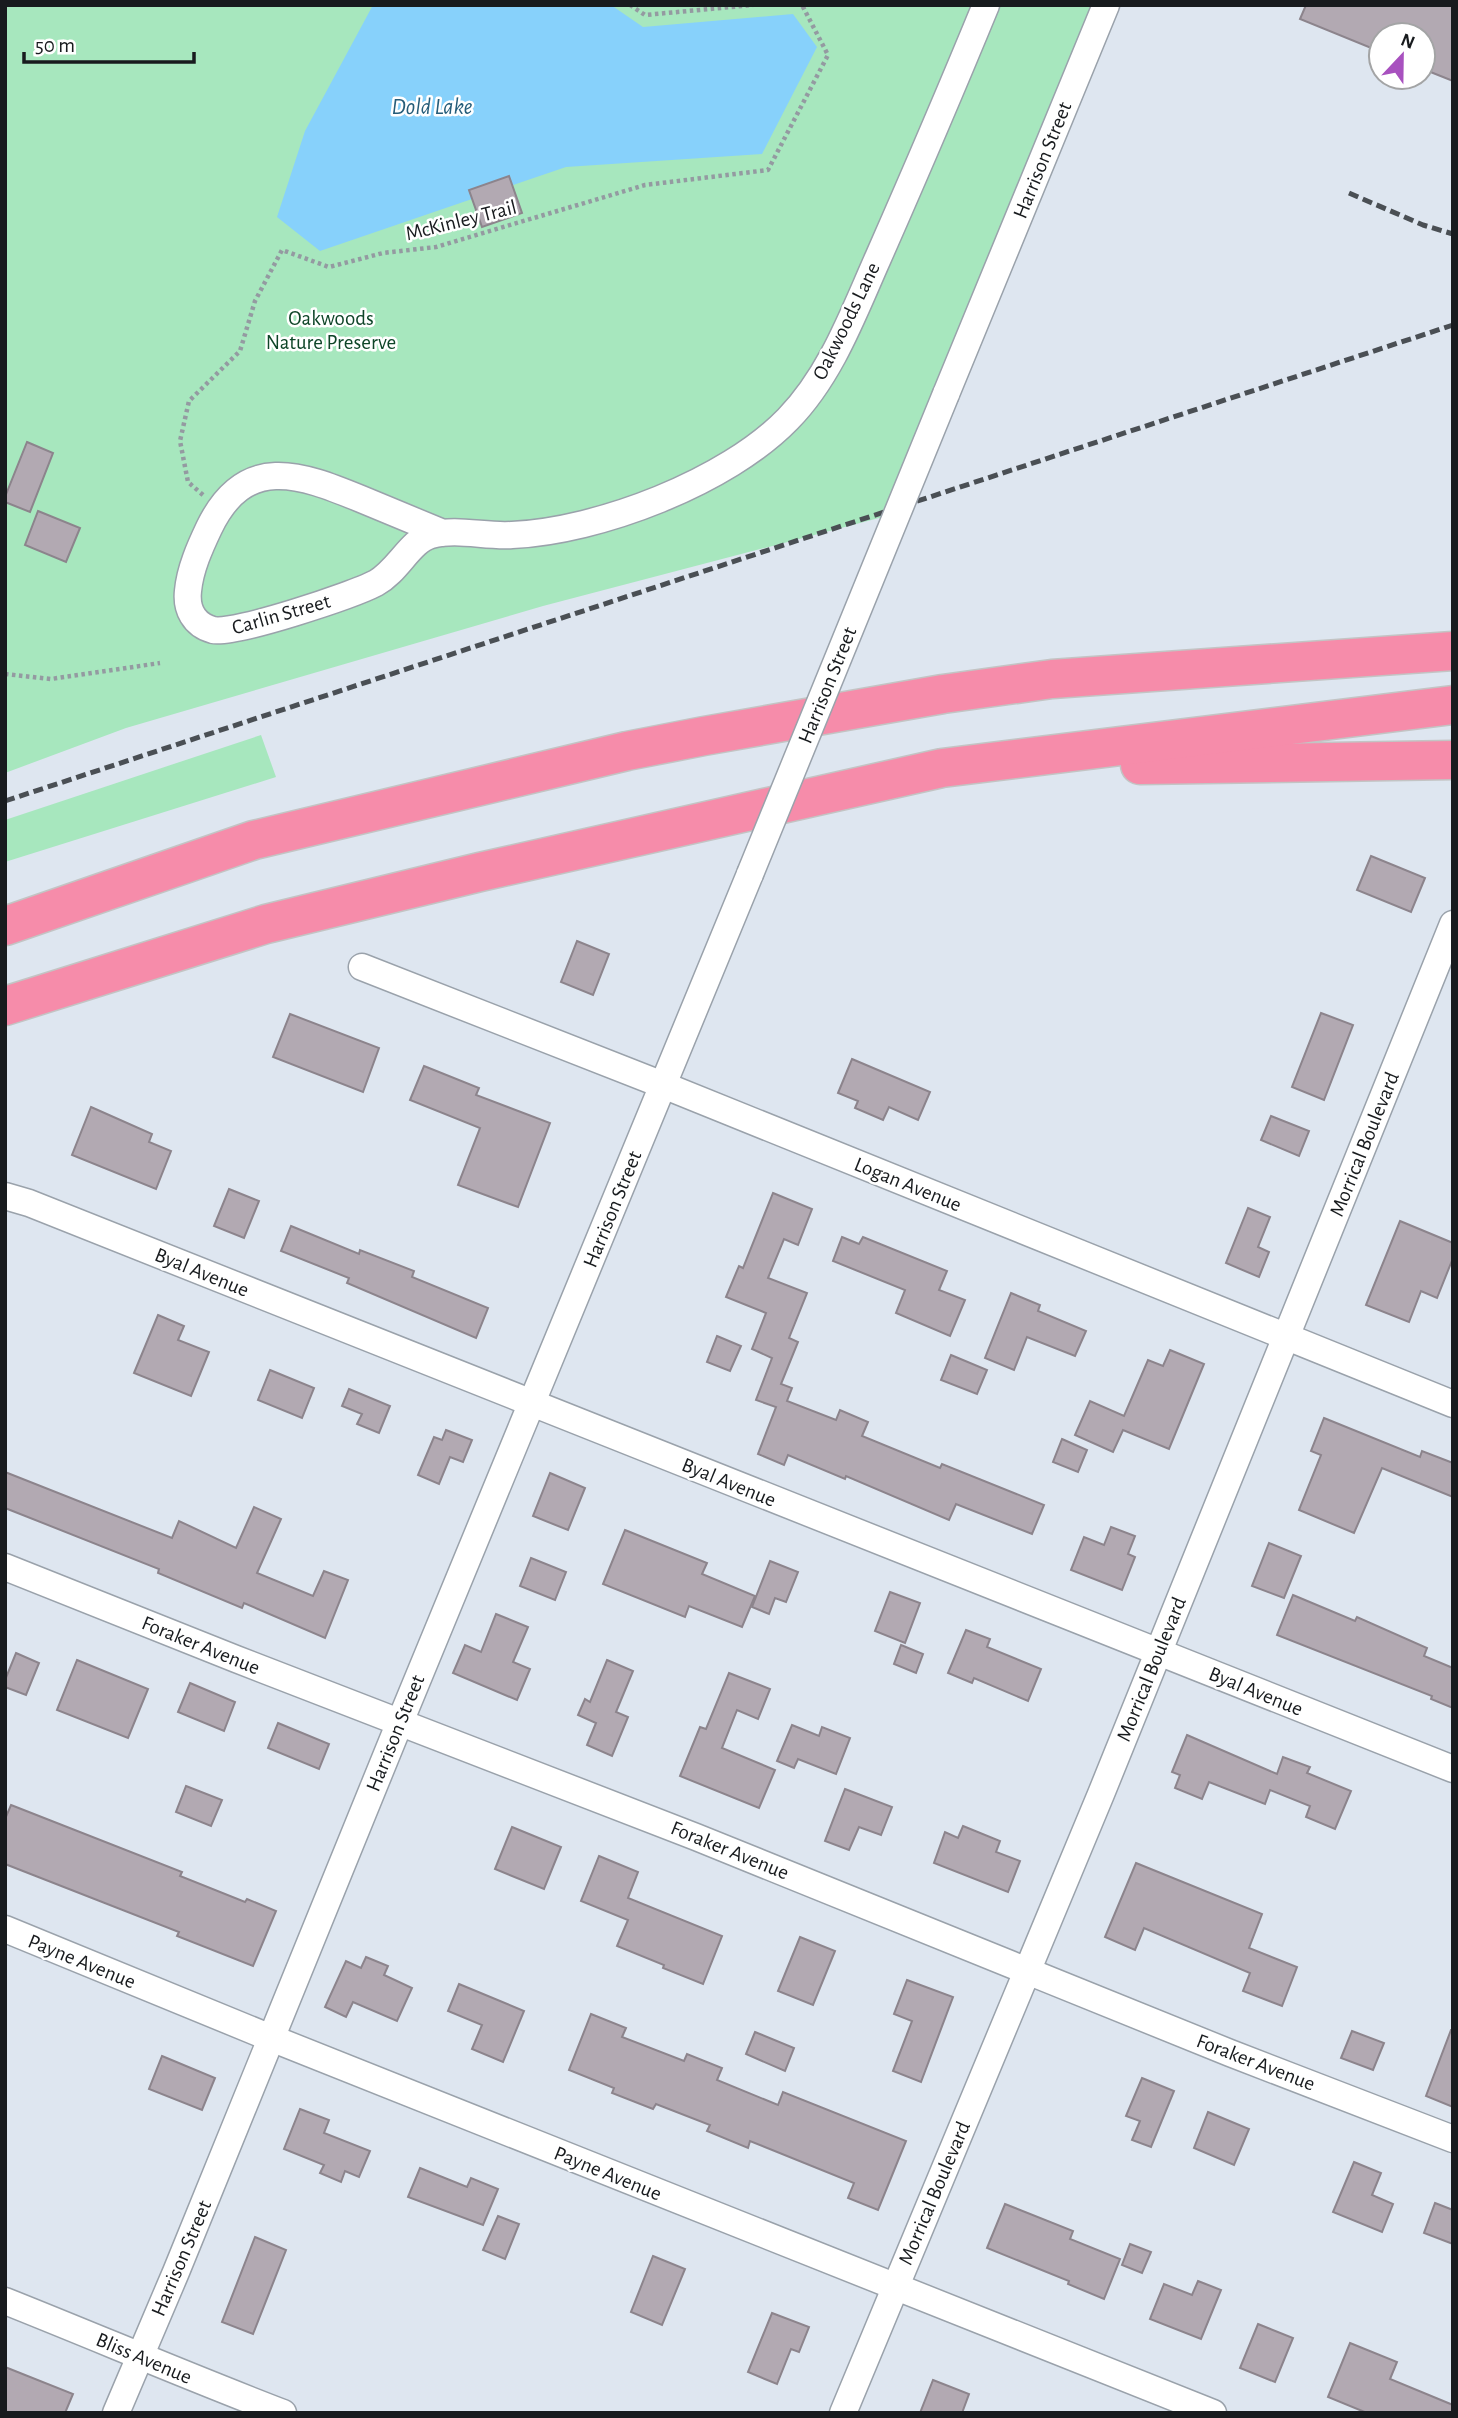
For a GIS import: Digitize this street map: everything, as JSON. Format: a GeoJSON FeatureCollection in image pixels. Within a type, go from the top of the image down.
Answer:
{"type":"FeatureCollection","features":[{"type":"Feature","properties":{"kind":"highway"},"geometry":{"type":"LineString","coordinates":[[5,926],[254,840],[627,751],[894,702],[1453,624]]}},
{"type":"Feature","properties":{"kind":"highway"},"geometry":{"type":"LineString","coordinates":[[1052,679],[1453,650]]}},
{"type":"Feature","properties":{"kind":"highway"},"geometry":{"type":"LineString","coordinates":[[5,1006],[266,924],[480,872],[942,768],[1453,705]]}},
{"type":"Feature","properties":{"kind":"highway"},"geometry":{"type":"LineString","coordinates":[[942,768],[1453,760]]}},
{"type":"Feature","properties":{"kind":"street","name":"Oakwoods Lane"},"geometry":{"type":"LineString","coordinates":[[393,572],[414,546],[427,536],[443,533],[512,536],[562,529],[628,510],[691,485],[736,461],[764,442],[811,392],[838,348],[986,5]]}},
{"type":"Feature","properties":{"kind":"street","name":"Harrison Street"},"geometry":{"type":"LineString","coordinates":[[116,2413],[1106,5]]}},
{"type":"Feature","properties":{"kind":"street","name":"Carlin Street"},"geometry":{"type":"LineString","coordinates":[[393,572],[364,589],[233,630],[216,631],[201,625],[190,612],[187,595],[189,579],[200,546],[220,509],[237,491],[268,476],[285,475],[318,482],[443,533]]}},
{"type":"Feature","properties":{"kind":"street","name":"Morrical Boulevard"},"geometry":{"type":"LineString","coordinates":[[843,2413],[1158,1652],[1453,923]]}},
{"type":"Feature","properties":{"kind":"street","name":"Logan Avenue"},"geometry":{"type":"LineString","coordinates":[[362,967],[663,1085],[1453,1404]]}},
{"type":"Feature","properties":{"kind":"street","name":"Byal Avenue"},"geometry":{"type":"LineString","coordinates":[[5,1196],[29,1203],[1453,1769]]}},
{"type":"Feature","properties":{"kind":"street","name":"Foraker Avenue"},"geometry":{"type":"LineString","coordinates":[[5,1567],[696,1836],[1230,2053],[1453,2139]]}},
{"type":"Feature","properties":{"kind":"street","name":"Payne Avenue"},"geometry":{"type":"LineString","coordinates":[[5,1929],[271,2038],[1213,2413]]}},
{"type":"Feature","properties":{"kind":"street","name":"Bliss Avenue"},"geometry":{"type":"LineString","coordinates":[[5,2301],[141,2355],[168,2369],[283,2413]]}},
{"type":"Feature","properties":{"kind":"path"},"geometry":{"type":"LineString","coordinates":[[630,5],[645,15],[753,5]]}},
{"type":"Feature","properties":{"kind":"path","name":"McKinley Trail"},"geometry":{"type":"LineString","coordinates":[[220,509],[188,482],[180,441],[189,401],[240,351],[255,301],[282,250],[329,267],[383,253],[436,247],[645,185],[768,170],[828,55],[802,5]]}},
{"type":"Feature","properties":{"kind":"path"},"geometry":{"type":"LineString","coordinates":[[5,674],[51,679],[160,663]]}},
{"type":"Feature","properties":{"kind":"green space","name":"Oakwoods Nature Preserve"},"geometry":{"type":"Polygon","coordinates":[[[5,5],[1106,5],[898,513],[543,606],[126,728],[5,773],[5,5]]]}},
{"type":"Feature","properties":{"kind":"green space"},"geometry":{"type":"Polygon","coordinates":[[[261,735],[276,777],[5,862],[5,820],[261,735]]]}},
{"type":"Feature","properties":{"kind":"water","name":"Dold Lake"},"geometry":{"type":"Polygon","coordinates":[[[373,5],[611,5],[643,27],[793,14],[817,47],[762,154],[566,167],[320,251],[277,217],[305,131],[373,5]]]}},
{"type":"Feature","properties":{"kind":"building"},"geometry":{"type":"Polygon","coordinates":[[[1306,5],[1453,5],[1453,81],[1437,75],[1437,21],[1367,21],[1367,46],[1300,19],[1306,5]]]}},
{"type":"Feature","properties":{"kind":"building"},"geometry":{"type":"Polygon","coordinates":[[[509,176],[522,213],[482,227],[469,190],[509,176]]]}},
{"type":"Feature","properties":{"kind":"building"},"geometry":{"type":"Polygon","coordinates":[[[27,442],[53,453],[30,512],[5,502],[27,442]]]}},
{"type":"Feature","properties":{"kind":"building"},"geometry":{"type":"Polygon","coordinates":[[[38,511],[80,528],[66,562],[25,545],[38,511]]]}},
{"type":"Feature","properties":{"kind":"building"},"geometry":{"type":"Polygon","coordinates":[[[1371,856],[1425,878],[1411,912],[1357,890],[1371,856]]]}},
{"type":"Feature","properties":{"kind":"building"},"geometry":{"type":"Polygon","coordinates":[[[577,941],[609,954],[593,995],[561,982],[577,941]]]}},
{"type":"Feature","properties":{"kind":"building"},"geometry":{"type":"Polygon","coordinates":[[[1321,1013],[1353,1025],[1324,1100],[1292,1087],[1321,1013]]]}},
{"type":"Feature","properties":{"kind":"building"},"geometry":{"type":"Polygon","coordinates":[[[290,1014],[379,1048],[363,1092],[273,1057],[290,1014]]]}},
{"type":"Feature","properties":{"kind":"building"},"geometry":{"type":"Polygon","coordinates":[[[852,1059],[930,1092],[918,1120],[889,1107],[883,1120],[855,1108],[858,1101],[838,1093],[852,1059]]]}},
{"type":"Feature","properties":{"kind":"building"},"geometry":{"type":"Polygon","coordinates":[[[424,1066],[479,1088],[476,1095],[550,1123],[518,1207],[458,1185],[480,1128],[410,1100],[424,1066]]]}},
{"type":"Feature","properties":{"kind":"building"},"geometry":{"type":"Polygon","coordinates":[[[91,1107],[152,1134],[149,1142],[171,1151],[156,1189],[72,1155],[91,1107]]]}},
{"type":"Feature","properties":{"kind":"building"},"geometry":{"type":"Polygon","coordinates":[[[1271,1116],[1309,1131],[1299,1156],[1261,1140],[1271,1116]]]}},
{"type":"Feature","properties":{"kind":"building"},"geometry":{"type":"Polygon","coordinates":[[[229,1189],[259,1201],[244,1238],[214,1226],[229,1189]]]}},
{"type":"Feature","properties":{"kind":"building"},"geometry":{"type":"Polygon","coordinates":[[[773,1193],[812,1209],[798,1245],[784,1239],[768,1278],[807,1293],[789,1338],[798,1342],[781,1384],[792,1388],[787,1401],[836,1420],[840,1410],[868,1422],[862,1436],[940,1468],[942,1464],[1044,1505],[1032,1534],[956,1504],[949,1520],[846,1476],[845,1479],[788,1455],[784,1465],[758,1454],[776,1407],[756,1400],[772,1358],[752,1349],[766,1313],[726,1297],[739,1266],[743,1268],[773,1193]]]}},
{"type":"Feature","properties":{"kind":"building"},"geometry":{"type":"Polygon","coordinates":[[[1248,1208],[1270,1217],[1258,1247],[1269,1252],[1259,1277],[1226,1263],[1248,1208]]]}},
{"type":"Feature","properties":{"kind":"building"},"geometry":{"type":"Polygon","coordinates":[[[1400,1221],[1453,1243],[1453,1258],[1437,1298],[1421,1291],[1409,1322],[1366,1305],[1400,1221]]]}},
{"type":"Feature","properties":{"kind":"building"},"geometry":{"type":"Polygon","coordinates":[[[291,1226],[359,1254],[360,1250],[414,1271],[412,1277],[488,1308],[476,1338],[347,1283],[349,1278],[281,1251],[291,1226]]]}},
{"type":"Feature","properties":{"kind":"building"},"geometry":{"type":"Polygon","coordinates":[[[842,1237],[859,1244],[863,1237],[947,1271],[939,1290],[965,1300],[950,1336],[896,1313],[905,1290],[833,1261],[842,1237]]]}},
{"type":"Feature","properties":{"kind":"building"},"geometry":{"type":"Polygon","coordinates":[[[1011,1293],[1040,1305],[1038,1311],[1086,1331],[1075,1356],[1027,1337],[1014,1370],[985,1358],[1011,1293]]]}},
{"type":"Feature","properties":{"kind":"building"},"geometry":{"type":"Polygon","coordinates":[[[158,1315],[184,1326],[178,1340],[209,1352],[191,1396],[134,1373],[158,1315]]]}},
{"type":"Feature","properties":{"kind":"building"},"geometry":{"type":"Polygon","coordinates":[[[717,1336],[741,1346],[730,1371],[707,1362],[717,1336]]]}},
{"type":"Feature","properties":{"kind":"building"},"geometry":{"type":"Polygon","coordinates":[[[1170,1350],[1204,1364],[1169,1449],[1123,1430],[1113,1452],[1075,1435],[1090,1401],[1124,1416],[1148,1360],[1163,1366],[1170,1350]]]}},
{"type":"Feature","properties":{"kind":"building"},"geometry":{"type":"Polygon","coordinates":[[[951,1355],[987,1370],[977,1394],[941,1380],[951,1355]]]}},
{"type":"Feature","properties":{"kind":"building"},"geometry":{"type":"Polygon","coordinates":[[[270,1370],[314,1388],[302,1418],[258,1400],[270,1370]]]}},
{"type":"Feature","properties":{"kind":"building"},"geometry":{"type":"Polygon","coordinates":[[[349,1389],[390,1406],[379,1433],[357,1424],[362,1414],[342,1406],[349,1389]]]}},
{"type":"Feature","properties":{"kind":"building"},"geometry":{"type":"Polygon","coordinates":[[[1324,1418],[1420,1457],[1422,1451],[1453,1463],[1453,1497],[1382,1468],[1354,1533],[1299,1510],[1321,1455],[1311,1451],[1324,1418]]]}},
{"type":"Feature","properties":{"kind":"building"},"geometry":{"type":"Polygon","coordinates":[[[446,1430],[472,1440],[463,1462],[450,1457],[439,1484],[418,1475],[434,1437],[442,1440],[446,1430]]]}},
{"type":"Feature","properties":{"kind":"building"},"geometry":{"type":"Polygon","coordinates":[[[1062,1439],[1087,1450],[1078,1472],[1053,1462],[1062,1439]]]}},
{"type":"Feature","properties":{"kind":"building"},"geometry":{"type":"Polygon","coordinates":[[[5,1472],[172,1538],[179,1521],[236,1548],[254,1507],[281,1519],[257,1573],[313,1596],[324,1571],[348,1580],[325,1638],[244,1603],[242,1608],[158,1573],[159,1569],[5,1508],[5,1472]]]}},
{"type":"Feature","properties":{"kind":"building"},"geometry":{"type":"Polygon","coordinates":[[[550,1473],[585,1488],[568,1530],[533,1516],[550,1473]]]}},
{"type":"Feature","properties":{"kind":"building"},"geometry":{"type":"Polygon","coordinates":[[[1111,1527],[1135,1536],[1128,1554],[1135,1557],[1122,1590],[1071,1570],[1084,1537],[1104,1545],[1111,1527]]]}},
{"type":"Feature","properties":{"kind":"building"},"geometry":{"type":"Polygon","coordinates":[[[625,1530],[707,1563],[702,1574],[755,1596],[742,1627],[689,1606],[685,1617],[603,1584],[625,1530]]]}},
{"type":"Feature","properties":{"kind":"building"},"geometry":{"type":"Polygon","coordinates":[[[1269,1543],[1301,1556],[1284,1598],[1252,1586],[1269,1543]]]}},
{"type":"Feature","properties":{"kind":"building"},"geometry":{"type":"Polygon","coordinates":[[[531,1558],[566,1572],[555,1600],[520,1586],[531,1558]]]}},
{"type":"Feature","properties":{"kind":"building"},"geometry":{"type":"Polygon","coordinates":[[[770,1561],[798,1572],[786,1602],[775,1598],[769,1614],[752,1607],[770,1561]]]}},
{"type":"Feature","properties":{"kind":"building"},"geometry":{"type":"Polygon","coordinates":[[[890,1592],[920,1603],[905,1643],[875,1631],[890,1592]]]}},
{"type":"Feature","properties":{"kind":"building"},"geometry":{"type":"Polygon","coordinates":[[[1293,1595],[1355,1621],[1357,1617],[1427,1648],[1424,1656],[1453,1668],[1453,1708],[1431,1699],[1432,1696],[1277,1635],[1293,1595]]]}},
{"type":"Feature","properties":{"kind":"building"},"geometry":{"type":"Polygon","coordinates":[[[496,1614],[528,1627],[513,1662],[530,1669],[517,1700],[453,1673],[465,1645],[481,1652],[496,1614]]]}},
{"type":"Feature","properties":{"kind":"building"},"geometry":{"type":"Polygon","coordinates":[[[966,1630],[990,1639],[987,1647],[1041,1669],[1028,1701],[974,1678],[972,1683],[948,1673],[966,1630]]]}},
{"type":"Feature","properties":{"kind":"building"},"geometry":{"type":"Polygon","coordinates":[[[901,1645],[923,1654],[916,1673],[894,1664],[901,1645]]]}},
{"type":"Feature","properties":{"kind":"building"},"geometry":{"type":"Polygon","coordinates":[[[16,1653],[39,1663],[26,1695],[5,1687],[5,1680],[16,1653]]]}},
{"type":"Feature","properties":{"kind":"building"},"geometry":{"type":"Polygon","coordinates":[[[77,1660],[148,1689],[128,1738],[57,1710],[77,1660]]]}},
{"type":"Feature","properties":{"kind":"building"},"geometry":{"type":"Polygon","coordinates":[[[607,1660],[633,1671],[616,1712],[628,1717],[612,1756],[587,1745],[596,1723],[578,1715],[585,1699],[590,1702],[607,1660]]]}},
{"type":"Feature","properties":{"kind":"building"},"geometry":{"type":"Polygon","coordinates":[[[729,1673],[770,1689],[758,1719],[737,1710],[722,1748],[775,1770],[759,1808],[680,1776],[700,1727],[706,1729],[729,1673]]]}},
{"type":"Feature","properties":{"kind":"building"},"geometry":{"type":"Polygon","coordinates":[[[190,1683],[235,1702],[224,1731],[178,1712],[190,1683]]]}},
{"type":"Feature","properties":{"kind":"building"},"geometry":{"type":"Polygon","coordinates":[[[278,1723],[329,1744],[319,1769],[268,1748],[278,1723]]]}},
{"type":"Feature","properties":{"kind":"building"},"geometry":{"type":"Polygon","coordinates":[[[792,1725],[819,1736],[822,1727],[850,1738],[836,1774],[798,1759],[794,1768],[777,1761],[792,1725]]]}},
{"type":"Feature","properties":{"kind":"building"},"geometry":{"type":"Polygon","coordinates":[[[1187,1735],[1277,1774],[1283,1757],[1310,1767],[1307,1773],[1351,1791],[1335,1829],[1306,1817],[1310,1806],[1270,1790],[1265,1804],[1209,1782],[1202,1799],[1175,1788],[1180,1775],[1172,1772],[1187,1735]]]}},
{"type":"Feature","properties":{"kind":"building"},"geometry":{"type":"Polygon","coordinates":[[[186,1786],[222,1800],[211,1826],[176,1812],[186,1786]]]}},
{"type":"Feature","properties":{"kind":"building"},"geometry":{"type":"Polygon","coordinates":[[[845,1789],[892,1807],[881,1835],[859,1827],[849,1850],[825,1841],[845,1789]]]}},
{"type":"Feature","properties":{"kind":"building"},"geometry":{"type":"Polygon","coordinates":[[[11,1805],[182,1872],[180,1876],[245,1902],[247,1899],[276,1911],[253,1966],[177,1936],[179,1932],[5,1864],[5,1819],[11,1805]]]}},
{"type":"Feature","properties":{"kind":"building"},"geometry":{"type":"Polygon","coordinates":[[[963,1826],[1000,1841],[996,1852],[1020,1861],[1008,1892],[934,1863],[945,1832],[958,1838],[963,1826]]]}},
{"type":"Feature","properties":{"kind":"building"},"geometry":{"type":"Polygon","coordinates":[[[512,1827],[561,1847],[544,1889],[495,1869],[512,1827]]]}},
{"type":"Feature","properties":{"kind":"building"},"geometry":{"type":"Polygon","coordinates":[[[599,1856],[638,1872],[628,1898],[722,1936],[703,1984],[617,1946],[628,1920],[581,1901],[599,1856]]]}},
{"type":"Feature","properties":{"kind":"building"},"geometry":{"type":"Polygon","coordinates":[[[1136,1863],[1262,1914],[1249,1948],[1297,1967],[1282,2006],[1243,1991],[1250,1973],[1144,1928],[1135,1950],[1105,1937],[1136,1863]]]}},
{"type":"Feature","properties":{"kind":"building"},"geometry":{"type":"Polygon","coordinates":[[[800,1937],[835,1951],[813,2005],[778,1991],[800,1937]]]}},
{"type":"Feature","properties":{"kind":"building"},"geometry":{"type":"Polygon","coordinates":[[[366,1957],[388,1966],[384,1975],[412,1988],[397,2021],[353,2002],[346,2017],[325,2007],[346,1961],[361,1968],[366,1957]]]}},
{"type":"Feature","properties":{"kind":"building"},"geometry":{"type":"Polygon","coordinates":[[[907,1980],[953,1997],[921,2082],[893,2071],[912,2021],[894,2014],[907,1980]]]}},
{"type":"Feature","properties":{"kind":"building"},"geometry":{"type":"Polygon","coordinates":[[[459,1984],[524,2011],[503,2062],[472,2049],[482,2025],[448,2011],[459,1984]]]}},
{"type":"Feature","properties":{"kind":"building"},"geometry":{"type":"Polygon","coordinates":[[[591,2014],[626,2028],[622,2037],[684,2061],[687,2054],[722,2068],[717,2080],[778,2105],[783,2092],[906,2141],[878,2210],[848,2198],[854,2183],[750,2141],[748,2148],[707,2131],[710,2125],[656,2104],[653,2109],[612,2093],[614,2088],[569,2070],[591,2014]]]}},
{"type":"Feature","properties":{"kind":"building"},"geometry":{"type":"Polygon","coordinates":[[[1453,2030],[1453,2107],[1426,2096],[1453,2030]]]}},
{"type":"Feature","properties":{"kind":"building"},"geometry":{"type":"Polygon","coordinates":[[[1352,2031],[1384,2043],[1373,2070],[1341,2058],[1352,2031]]]}},
{"type":"Feature","properties":{"kind":"building"},"geometry":{"type":"Polygon","coordinates":[[[755,2032],[794,2048],[785,2071],[746,2054],[755,2032]]]}},
{"type":"Feature","properties":{"kind":"building"},"geometry":{"type":"Polygon","coordinates":[[[162,2056],[215,2078],[202,2110],[149,2089],[162,2056]]]}},
{"type":"Feature","properties":{"kind":"building"},"geometry":{"type":"Polygon","coordinates":[[[1142,2078],[1174,2091],[1151,2147],[1132,2140],[1140,2121],[1126,2116],[1142,2078]]]}},
{"type":"Feature","properties":{"kind":"building"},"geometry":{"type":"Polygon","coordinates":[[[300,2109],[329,2120],[324,2133],[370,2151],[359,2177],[345,2171],[341,2182],[320,2173],[324,2165],[284,2149],[300,2109]]]}},
{"type":"Feature","properties":{"kind":"building"},"geometry":{"type":"Polygon","coordinates":[[[1208,2112],[1249,2129],[1234,2165],[1194,2148],[1208,2112]]]}},
{"type":"Feature","properties":{"kind":"building"},"geometry":{"type":"Polygon","coordinates":[[[1354,2162],[1381,2173],[1372,2195],[1393,2204],[1382,2232],[1333,2212],[1354,2162]]]}},
{"type":"Feature","properties":{"kind":"building"},"geometry":{"type":"Polygon","coordinates":[[[420,2168],[467,2187],[471,2178],[498,2189],[483,2225],[408,2197],[420,2168]]]}},
{"type":"Feature","properties":{"kind":"building"},"geometry":{"type":"Polygon","coordinates":[[[1435,2203],[1453,2210],[1453,2244],[1424,2233],[1435,2203]]]}},
{"type":"Feature","properties":{"kind":"building"},"geometry":{"type":"Polygon","coordinates":[[[1005,2204],[1073,2231],[1070,2239],[1120,2259],[1104,2299],[1068,2284],[1069,2281],[987,2248],[1005,2204]]]}},
{"type":"Feature","properties":{"kind":"building"},"geometry":{"type":"Polygon","coordinates":[[[498,2216],[519,2224],[505,2259],[483,2250],[498,2216]]]}},
{"type":"Feature","properties":{"kind":"building"},"geometry":{"type":"Polygon","coordinates":[[[255,2237],[286,2250],[253,2334],[222,2322],[255,2237]]]}},
{"type":"Feature","properties":{"kind":"building"},"geometry":{"type":"Polygon","coordinates":[[[1130,2244],[1151,2252],[1142,2273],[1122,2265],[1130,2244]]]}},
{"type":"Feature","properties":{"kind":"building"},"geometry":{"type":"Polygon","coordinates":[[[653,2256],[685,2269],[662,2325],[631,2312],[653,2256]]]}},
{"type":"Feature","properties":{"kind":"building"},"geometry":{"type":"Polygon","coordinates":[[[1198,2281],[1221,2290],[1201,2339],[1150,2319],[1164,2284],[1192,2295],[1198,2281]]]}},
{"type":"Feature","properties":{"kind":"building"},"geometry":{"type":"Polygon","coordinates":[[[772,2313],[809,2327],[799,2352],[791,2349],[777,2384],[748,2372],[772,2313]]]}},
{"type":"Feature","properties":{"kind":"building"},"geometry":{"type":"Polygon","coordinates":[[[1258,2324],[1293,2338],[1275,2382],[1240,2368],[1258,2324]]]}},
{"type":"Feature","properties":{"kind":"building"},"geometry":{"type":"Polygon","coordinates":[[[1350,2343],[1397,2362],[1390,2379],[1453,2405],[1453,2413],[1367,2413],[1328,2397],[1350,2343]]]}},
{"type":"Feature","properties":{"kind":"building"},"geometry":{"type":"Polygon","coordinates":[[[5,2367],[73,2394],[65,2413],[5,2413],[5,2367]]]}},
{"type":"Feature","properties":{"kind":"building"},"geometry":{"type":"Polygon","coordinates":[[[933,2380],[969,2394],[962,2413],[920,2413],[933,2380]]]}},
{"type":"Feature","properties":{"kind":"railway"},"geometry":{"type":"LineString","coordinates":[[1349,193],[1423,225],[1453,234]]}},
{"type":"Feature","properties":{"kind":"railway"},"geometry":{"type":"LineString","coordinates":[[5,801],[1453,325]]}}]}
